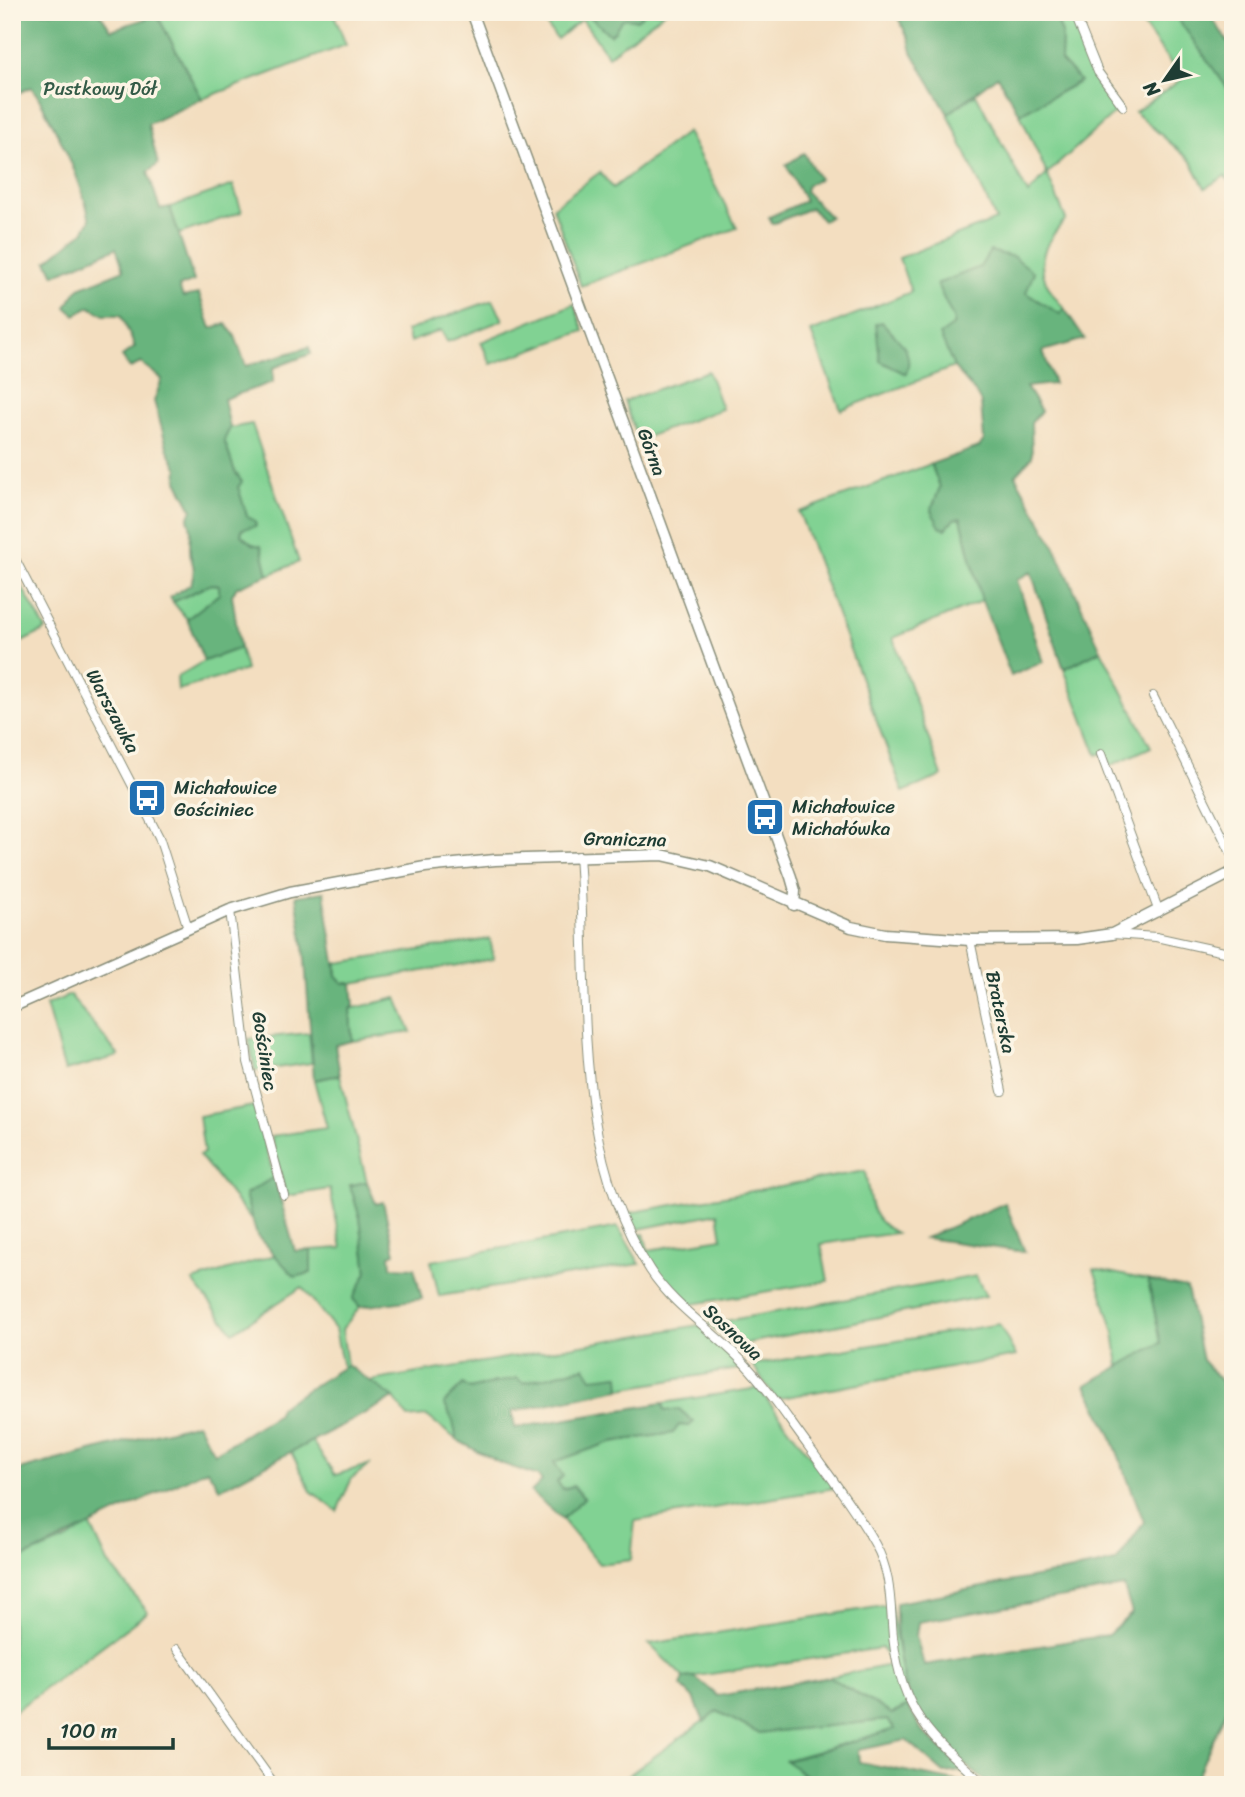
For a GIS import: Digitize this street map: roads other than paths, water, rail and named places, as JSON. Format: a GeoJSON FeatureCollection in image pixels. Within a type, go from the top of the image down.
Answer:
{"type":"FeatureCollection","features":[{"type":"Feature","properties":{"kind":"street","name":"Górna"},"geometry":{"type":"LineString","coordinates":[[472,12],[791,877],[794,905]]}},
{"type":"Feature","properties":{"kind":"street"},"geometry":{"type":"LineString","coordinates":[[1074,12],[1098,72],[1123,106]]}},
{"type":"Feature","properties":{"kind":"street","name":"Warszawka"},"geometry":{"type":"LineString","coordinates":[[12,553],[159,837],[188,928]]}},
{"type":"Feature","properties":{"kind":"street"},"geometry":{"type":"LineString","coordinates":[[1153,696],[1233,857]]}},
{"type":"Feature","properties":{"kind":"street"},"geometry":{"type":"LineString","coordinates":[[1101,754],[1159,912]]}},
{"type":"Feature","properties":{"kind":"street","name":"Graniczna"},"geometry":{"type":"LineString","coordinates":[[12,1007],[230,910],[290,892],[425,867],[495,860],[662,855],[710,866],[851,928],[885,934],[970,940],[1077,939],[1112,934],[1233,872]]}},
{"type":"Feature","properties":{"kind":"street","name":"Sosnowa"},"geometry":{"type":"LineString","coordinates":[[579,856],[585,926],[590,1097],[597,1137],[615,1206],[652,1273],[680,1306],[719,1338],[765,1386],[853,1508],[886,1567],[893,1603],[897,1657],[908,1700],[923,1727],[985,1785]]}},
{"type":"Feature","properties":{"kind":"street","name":"Gościniec"},"geometry":{"type":"LineString","coordinates":[[230,910],[248,1062],[284,1195]]}},
{"type":"Feature","properties":{"kind":"street"},"geometry":{"type":"LineString","coordinates":[[1112,934],[1156,937],[1233,954]]}},
{"type":"Feature","properties":{"kind":"street","name":"Braterska"},"geometry":{"type":"LineString","coordinates":[[970,940],[1002,1091]]}},
{"type":"Feature","properties":{"kind":"street"},"geometry":{"type":"LineString","coordinates":[[177,1649],[275,1785]]}},
{"type":"Feature","properties":{"kind":"place","name":"Michałowice Gościniec"},"geometry":{"type":"Point","coordinates":[147,798]}},
{"type":"Feature","properties":{"kind":"place","name":"Michałowice Michałówka"},"geometry":{"type":"Point","coordinates":[765,817]}},
{"type":"Feature","properties":{"kind":"park label","name":"Pustkowy Dół"},"geometry":{"type":"Point","coordinates":[100,88]}}]}
